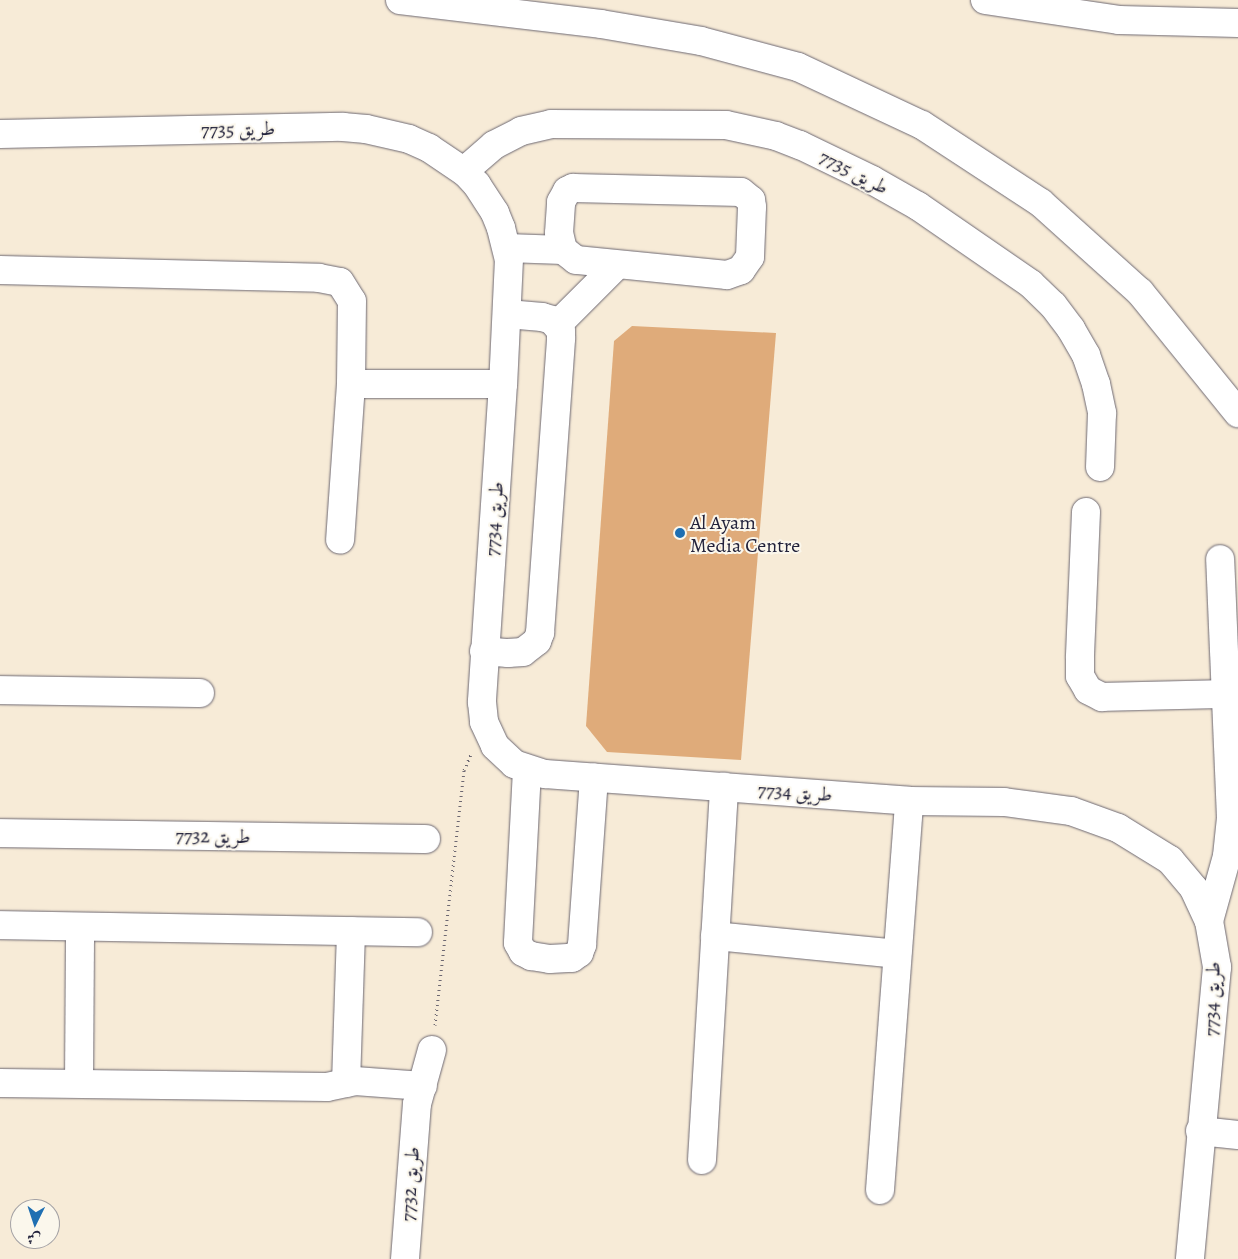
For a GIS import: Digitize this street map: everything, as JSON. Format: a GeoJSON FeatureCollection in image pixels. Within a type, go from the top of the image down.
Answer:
{"type":"FeatureCollection","features":[{"type":"Feature","properties":{"kind":"main road"},"geometry":{"type":"LineString","coordinates":[[400,0],[601,24],[701,41],[798,67],[922,125],[1041,203],[1140,292],[1238,413]]}},
{"type":"Feature","properties":{"kind":"main road"},"geometry":{"type":"LineString","coordinates":[[985,0],[1119,20],[1238,23]]}},
{"type":"Feature","properties":{"kind":"main road","name":"طريق 7735"},"geometry":{"type":"LineString","coordinates":[[466,173],[471,165],[494,145],[521,131],[551,124],[726,125],[776,136],[800,145],[872,180],[918,206],[1025,280],[1053,305],[1071,329],[1086,355],[1096,384],[1102,413],[1100,467]]}},
{"type":"Feature","properties":{"kind":"main road","name":"طريق 7735"},"geometry":{"type":"LineString","coordinates":[[0,134],[334,127],[366,129],[409,139],[429,148],[466,173],[477,185],[495,213],[508,254]]}},
{"type":"Feature","properties":{"kind":"main road"},"geometry":{"type":"LineString","coordinates":[[508,254],[562,250],[576,260],[727,275],[735,274],[741,270],[750,257],[751,200],[741,192],[735,191],[573,188],[567,191],[560,202],[559,233],[562,250]]}},
{"type":"Feature","properties":{"kind":"main road","name":"طريق 7734"},"geometry":{"type":"LineString","coordinates":[[508,254],[503,384],[482,702],[484,722],[495,746],[514,764],[527,770],[545,774],[909,801],[1004,802],[1071,811],[1118,828],[1170,860],[1194,889],[1209,921],[1217,968],[1213,1021],[1200,1131],[1190,1259]]}},
{"type":"Feature","properties":{"kind":"main road"},"geometry":{"type":"LineString","coordinates":[[557,325],[617,265]]}},
{"type":"Feature","properties":{"kind":"main road"},"geometry":{"type":"LineString","coordinates":[[0,270],[319,278],[340,282],[352,301],[351,384],[340,540]]}},
{"type":"Feature","properties":{"kind":"main road"},"geometry":{"type":"LineString","coordinates":[[484,650],[508,653],[523,652],[537,641],[540,633],[562,338],[557,325],[552,320],[542,317],[507,314]]}},
{"type":"Feature","properties":{"kind":"main road"},"geometry":{"type":"LineString","coordinates":[[351,384],[503,384]]}},
{"type":"Feature","properties":{"kind":"main road"},"geometry":{"type":"LineString","coordinates":[[1086,512],[1080,676],[1088,690],[1102,697],[1226,694]]}},
{"type":"Feature","properties":{"kind":"main road"},"geometry":{"type":"LineString","coordinates":[[1209,921],[1227,856],[1231,818],[1220,559]]}},
{"type":"Feature","properties":{"kind":"main road"},"geometry":{"type":"LineString","coordinates":[[0,690],[200,693]]}},
{"type":"Feature","properties":{"kind":"main road"},"geometry":{"type":"LineString","coordinates":[[527,770],[518,944],[523,952],[531,956],[550,959],[572,958],[579,953],[582,945],[594,777]]}},
{"type":"Feature","properties":{"kind":"main road"},"geometry":{"type":"LineString","coordinates":[[702,1160],[724,786]]}},
{"type":"Feature","properties":{"kind":"main road"},"geometry":{"type":"LineString","coordinates":[[880,1190],[909,801]]}},
{"type":"Feature","properties":{"kind":"main road","name":"طريق 7732"},"geometry":{"type":"LineString","coordinates":[[0,833],[426,838]]}},
{"type":"Feature","properties":{"kind":"main road"},"geometry":{"type":"LineString","coordinates":[[0,925],[418,932]]}},
{"type":"Feature","properties":{"kind":"main road"},"geometry":{"type":"LineString","coordinates":[[79,1083],[80,927]]}},
{"type":"Feature","properties":{"kind":"main road"},"geometry":{"type":"LineString","coordinates":[[346,1083],[351,931]]}},
{"type":"Feature","properties":{"kind":"main road"},"geometry":{"type":"LineString","coordinates":[[715,936],[897,954]]}},
{"type":"Feature","properties":{"kind":"main road","name":"طريق 7732"},"geometry":{"type":"LineString","coordinates":[[405,1259],[416,1114],[432,1050]]}},
{"type":"Feature","properties":{"kind":"main road"},"geometry":{"type":"LineString","coordinates":[[0,1083],[327,1087],[368,1081],[422,1086]]}},
{"type":"Feature","properties":{"kind":"main road"},"geometry":{"type":"LineString","coordinates":[[1200,1131],[1238,1135]]}},
{"type":"Feature","properties":{"kind":"path"},"geometry":{"type":"LineString","coordinates":[[432,1050],[464,770],[484,722]]}},
{"type":"Feature","properties":{"kind":"building","name":"Al Ayam Media Centre"},"geometry":{"type":"Polygon","coordinates":[[[632,326],[776,333],[741,760],[607,752],[586,726],[614,341],[632,326]]]}},
{"type":"Feature","properties":{"kind":"place","name":"Al Ayam Media Centre"},"geometry":{"type":"Point","coordinates":[680,533]}}]}
